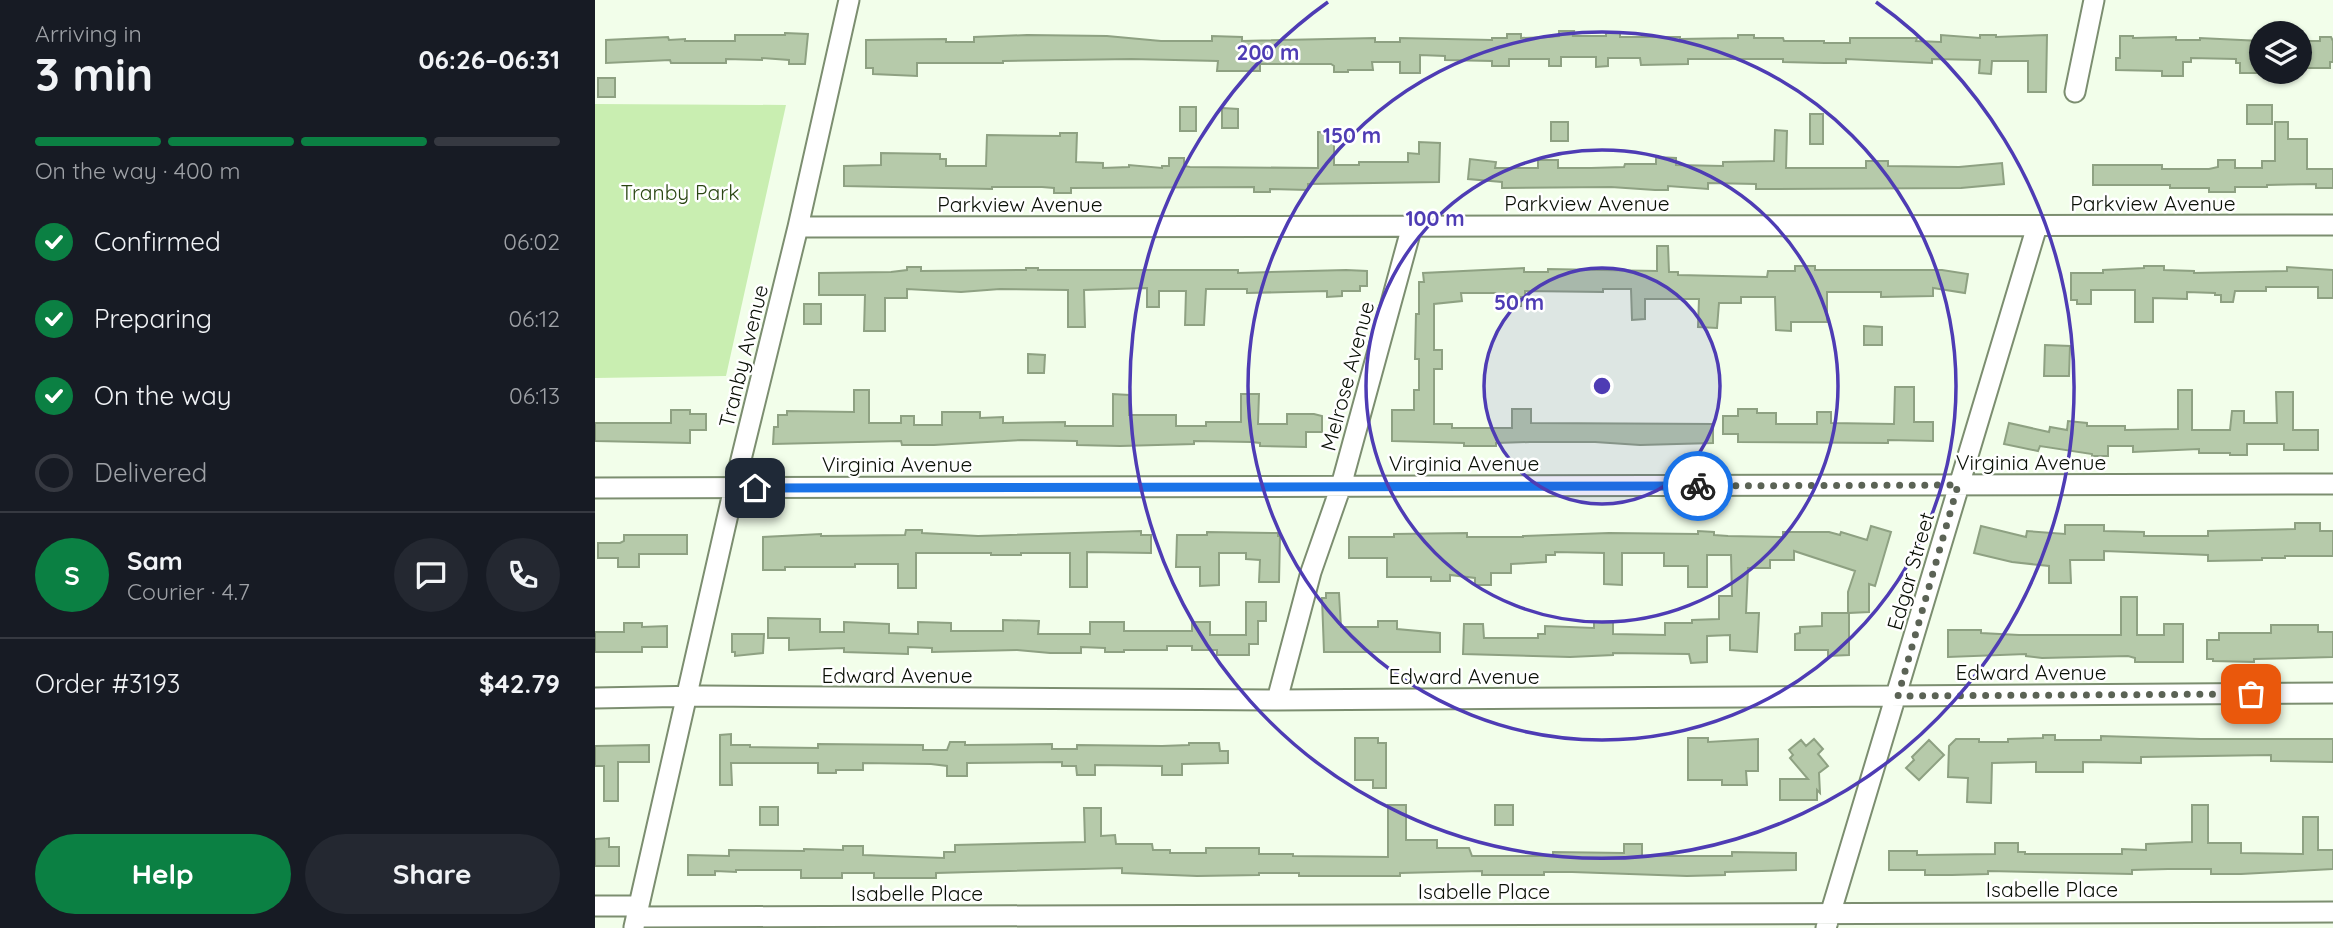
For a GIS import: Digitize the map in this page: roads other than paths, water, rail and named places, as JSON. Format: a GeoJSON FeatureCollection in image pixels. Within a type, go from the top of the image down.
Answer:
{"type":"FeatureCollection","features":[{"type":"Feature","properties":{"kind":"street","name":"Tranby Avenue"},"geometry":{"type":"LineString","coordinates":[[636,917],[849,0]]}},
{"type":"Feature","properties":{"kind":"street"},"geometry":{"type":"LineString","coordinates":[[2075,92],[2094,0]]}},
{"type":"Feature","properties":{"kind":"street","name":"Parkview Avenue"},"geometry":{"type":"LineString","coordinates":[[798,227],[2333,225]]}},
{"type":"Feature","properties":{"kind":"street","name":"Melrose Avenue"},"geometry":{"type":"LineString","coordinates":[[1277,700],[1311,572],[1341,486],[1412,226]]}},
{"type":"Feature","properties":{"kind":"street","name":"Edgar Street"},"geometry":{"type":"LineString","coordinates":[[1829,920],[2037,226]]}},
{"type":"Feature","properties":{"kind":"street","name":"Virginia Avenue"},"geometry":{"type":"LineString","coordinates":[[595,488],[2333,484]]}},
{"type":"Feature","properties":{"kind":"street","name":"Edward Avenue"},"geometry":{"type":"LineString","coordinates":[[595,698],[687,696],[1277,700],[2333,693]]}},
{"type":"Feature","properties":{"kind":"street","name":"Isabelle Place"},"geometry":{"type":"LineString","coordinates":[[595,906],[636,917],[1829,920],[2333,912]]}},
{"type":"Feature","properties":{"kind":"park label","name":"Tranby Park"},"geometry":{"type":"Point","coordinates":[680,192]}}]}
